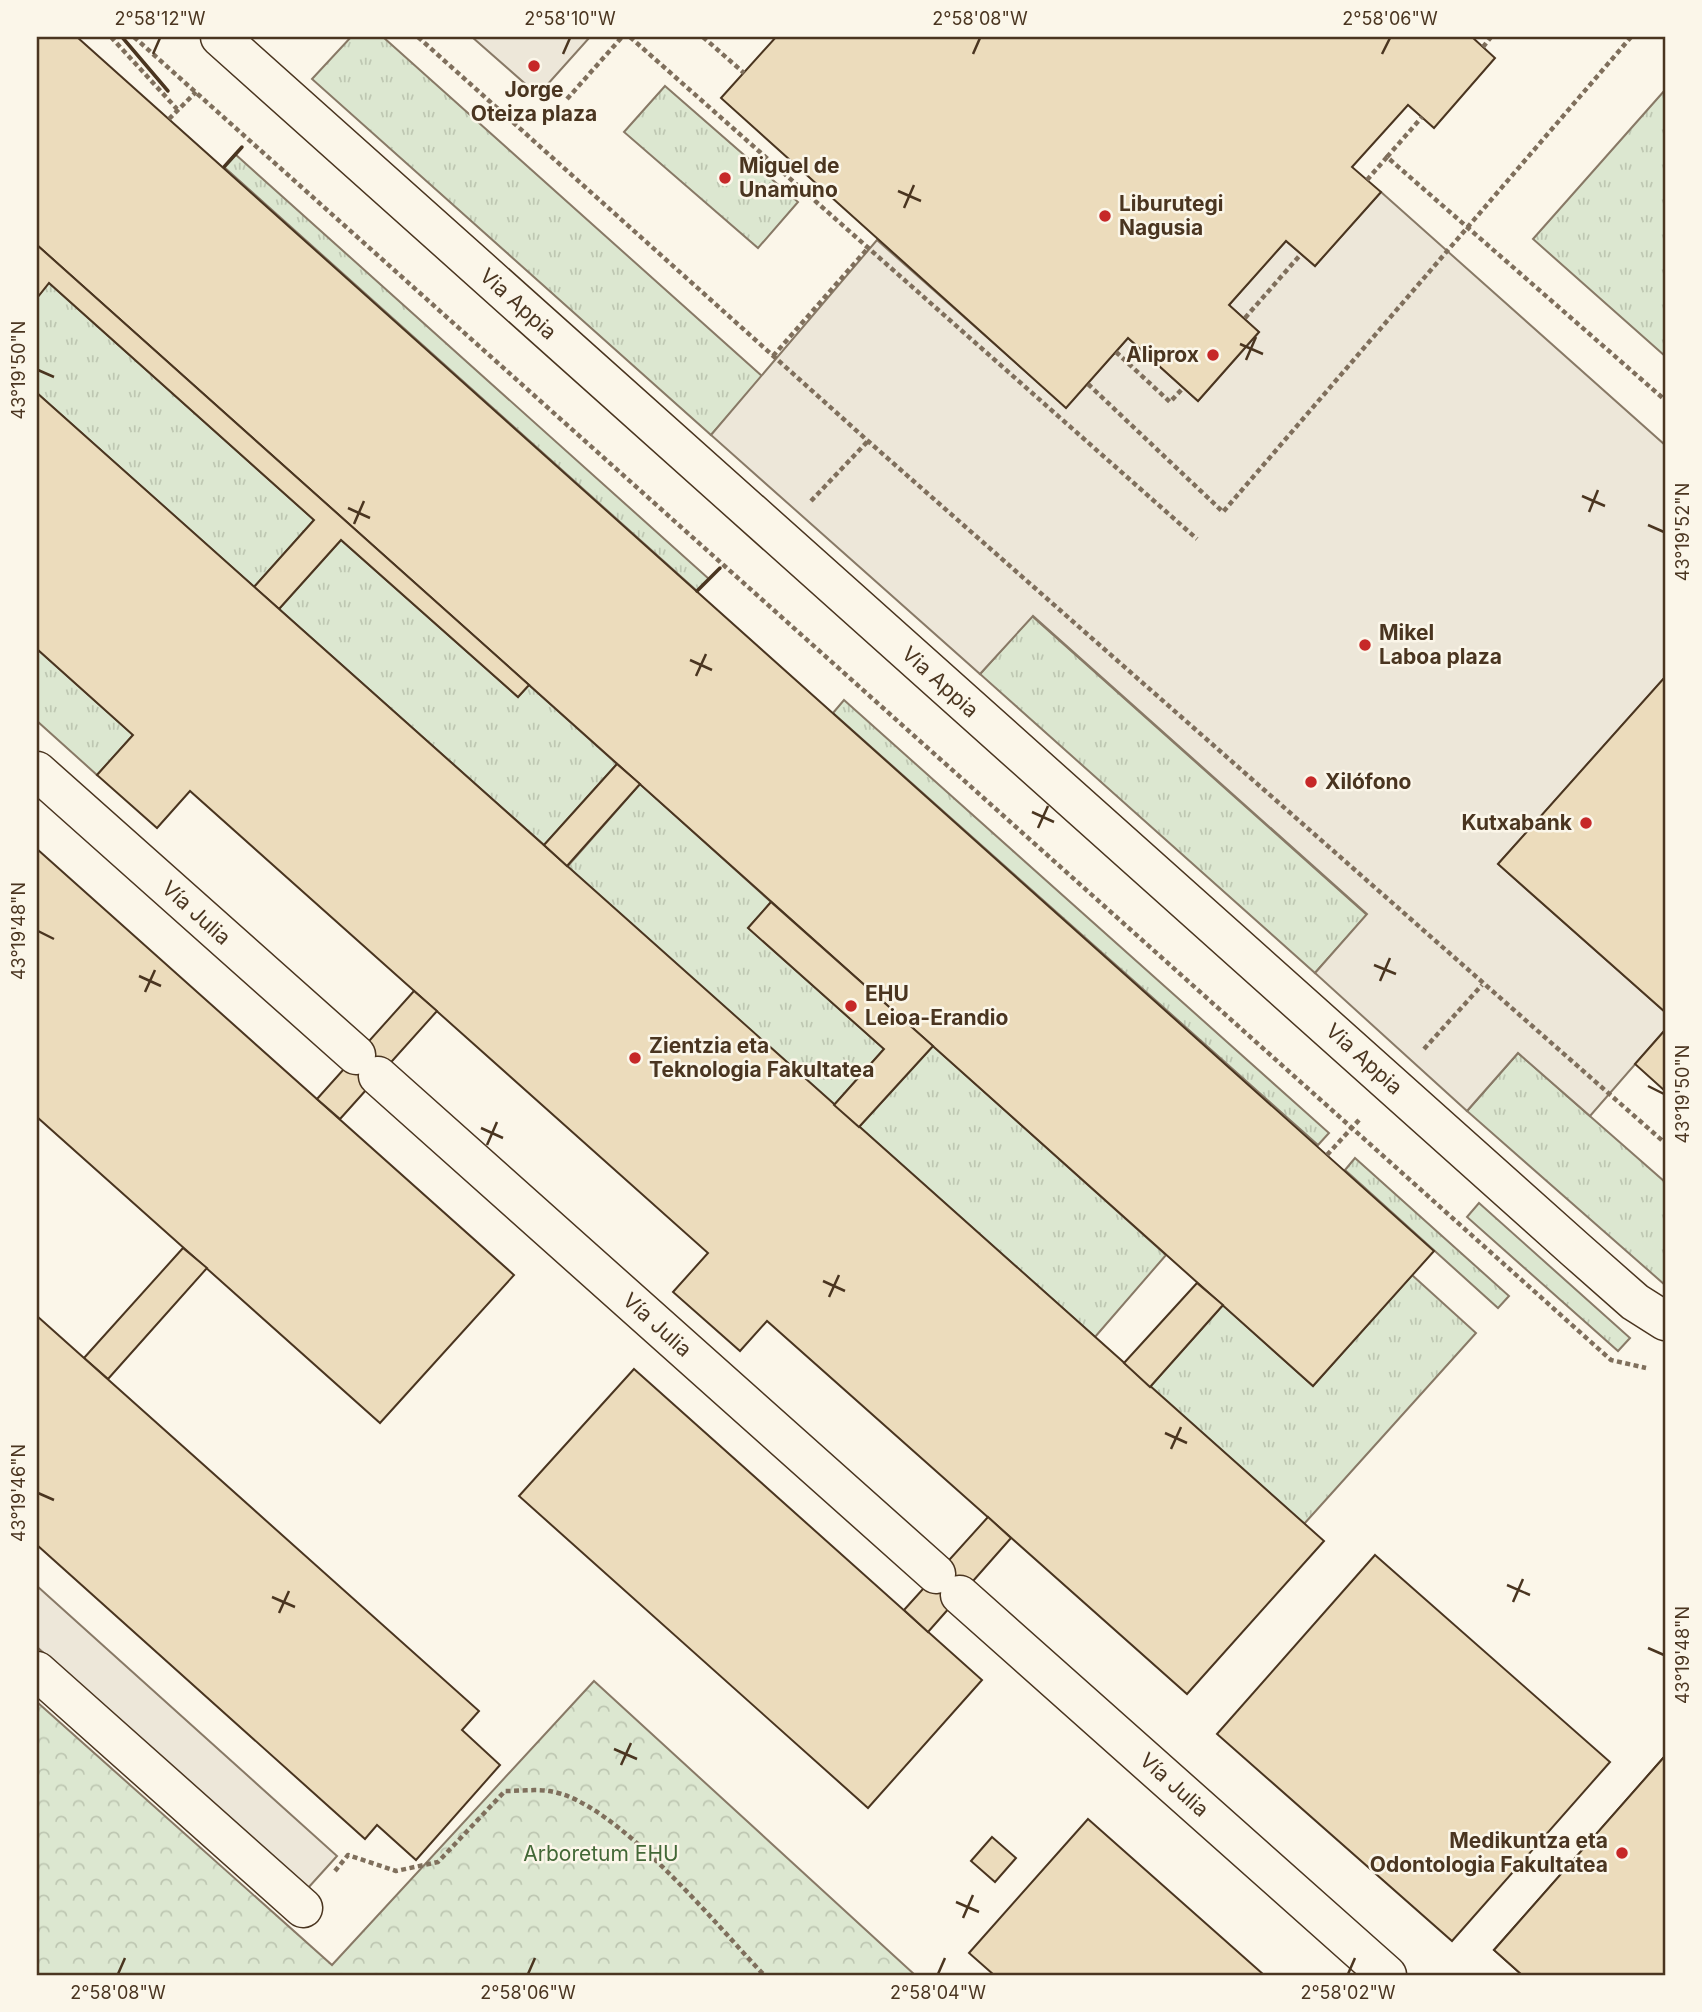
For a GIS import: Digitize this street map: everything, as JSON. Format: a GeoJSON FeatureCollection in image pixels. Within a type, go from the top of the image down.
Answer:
{"type":"FeatureCollection","features":[{"type":"Feature","properties":{"kind":"street","name":"Via Appia"},"geometry":{"type":"LineString","coordinates":[[220,37],[1566,1241],[1635,1302],[1665,1321]]}},
{"type":"Feature","properties":{"kind":"street","name":"Vía Julia"},"geometry":{"type":"LineString","coordinates":[[37,771],[1387,1975]]}},
{"type":"Feature","properties":{"kind":"street"},"geometry":{"type":"LineString","coordinates":[[37,1671],[303,1908]]}},
{"type":"Feature","properties":{"kind":"path"},"geometry":{"type":"LineString","coordinates":[[111,37],[177,109]]}},
{"type":"Feature","properties":{"kind":"path"},"geometry":{"type":"LineString","coordinates":[[134,37],[1611,1360],[1652,1370]]}},
{"type":"Feature","properties":{"kind":"path"},"geometry":{"type":"LineString","coordinates":[[418,37],[773,356],[1665,1143]]}},
{"type":"Feature","properties":{"kind":"path"},"geometry":{"type":"LineString","coordinates":[[567,99],[622,37]]}},
{"type":"Feature","properties":{"kind":"path"},"geometry":{"type":"LineString","coordinates":[[630,37],[1197,539]]}},
{"type":"Feature","properties":{"kind":"path"},"geometry":{"type":"LineString","coordinates":[[703,37],[744,73]]}},
{"type":"Feature","properties":{"kind":"path"},"geometry":{"type":"LineString","coordinates":[[1483,47],[1491,37]]}},
{"type":"Feature","properties":{"kind":"path"},"geometry":{"type":"LineString","coordinates":[[1088,384],[1223,512],[1631,37]]}},
{"type":"Feature","properties":{"kind":"path"},"geometry":{"type":"LineString","coordinates":[[169,119],[190,97]]}},
{"type":"Feature","properties":{"kind":"path"},"geometry":{"type":"LineString","coordinates":[[1367,180],[1422,117]]}},
{"type":"Feature","properties":{"kind":"path"},"geometry":{"type":"LineString","coordinates":[[1387,158],[1665,400]]}},
{"type":"Feature","properties":{"kind":"path"},"geometry":{"type":"LineString","coordinates":[[773,356],[868,248]]}},
{"type":"Feature","properties":{"kind":"path"},"geometry":{"type":"LineString","coordinates":[[1245,318],[1301,254]]}},
{"type":"Feature","properties":{"kind":"path"},"geometry":{"type":"LineString","coordinates":[[1116,352],[1170,402],[1183,388]]}},
{"type":"Feature","properties":{"kind":"path"},"geometry":{"type":"LineString","coordinates":[[303,1908],[348,1855],[396,1871],[438,1862],[505,1791],[551,1791],[596,1811],[656,1861],[764,1975]]}},
{"type":"Feature","properties":{"kind":"green space"},"geometry":{"type":"Polygon","coordinates":[[[351,37],[383,37],[763,377],[711,435],[312,79],[351,37]]]}},
{"type":"Feature","properties":{"kind":"green space"},"geometry":{"type":"Polygon","coordinates":[[[665,86],[798,202],[758,248],[624,132],[665,86]]]}},
{"type":"Feature","properties":{"kind":"green space"},"geometry":{"type":"Polygon","coordinates":[[[1665,90],[1665,356],[1533,239],[1665,90]]]}},
{"type":"Feature","properties":{"kind":"green space"},"geometry":{"type":"Polygon","coordinates":[[[235,154],[709,579],[697,591],[224,167],[235,154]]]}},
{"type":"Feature","properties":{"kind":"green space"},"geometry":{"type":"Polygon","coordinates":[[[49,283],[314,520],[254,587],[37,393],[37,298],[49,283]]]}},
{"type":"Feature","properties":{"kind":"green space"},"geometry":{"type":"Polygon","coordinates":[[[341,540],[518,697],[529,685],[617,764],[544,845],[279,609],[341,540]]]}},
{"type":"Feature","properties":{"kind":"green space"},"geometry":{"type":"Polygon","coordinates":[[[1032,616],[1367,915],[1315,973],[980,674],[1032,616]]]}},
{"type":"Feature","properties":{"kind":"green space"},"geometry":{"type":"Polygon","coordinates":[[[37,649],[133,735],[97,775],[37,721],[37,649]]]}},
{"type":"Feature","properties":{"kind":"green space"},"geometry":{"type":"Polygon","coordinates":[[[844,700],[1329,1133],[1318,1145],[833,713],[844,700]]]}},
{"type":"Feature","properties":{"kind":"green space"},"geometry":{"type":"Polygon","coordinates":[[[640,784],[771,902],[748,928],[884,1049],[834,1105],[567,867],[640,784]]]}},
{"type":"Feature","properties":{"kind":"green space"},"geometry":{"type":"Polygon","coordinates":[[[933,1046],[1166,1255],[1095,1337],[859,1127],[933,1046]]]}},
{"type":"Feature","properties":{"kind":"green space"},"geometry":{"type":"Polygon","coordinates":[[[1518,1053],[1665,1182],[1665,1285],[1467,1111],[1518,1053]]]}},
{"type":"Feature","properties":{"kind":"green space"},"geometry":{"type":"Polygon","coordinates":[[[1355,1158],[1509,1296],[1498,1308],[1345,1170],[1355,1158]]]}},
{"type":"Feature","properties":{"kind":"green space"},"geometry":{"type":"Polygon","coordinates":[[[1479,1203],[1630,1338],[1618,1351],[1467,1217],[1479,1203]]]}},
{"type":"Feature","properties":{"kind":"green space"},"geometry":{"type":"Polygon","coordinates":[[[1412,1275],[1476,1333],[1304,1524],[1150,1387],[1223,1305],[1313,1386],[1412,1275]]]}},
{"type":"Feature","properties":{"kind":"green space","name":"Arboretum EHU"},"geometry":{"type":"Polygon","coordinates":[[[594,1681],[915,1975],[37,1975],[37,1702],[332,1965],[594,1681]]]}},
{"type":"Feature","properties":{"kind":"shaded area","name":"Jorge Oteiza plaza"},"geometry":{"type":"Polygon","coordinates":[[[472,37],[590,37],[538,95],[472,37]]]}},
{"type":"Feature","properties":{"kind":"shaded area","name":"Mikel Laboa plaza"},"geometry":{"type":"Polygon","coordinates":[[[1381,192],[1665,445],[1665,677],[1498,864],[1665,1012],[1665,1030],[1590,1116],[1518,1053],[1467,1111],[1315,973],[1367,914],[1033,616],[980,674],[711,435],[877,240],[1066,407],[1128,338],[1198,401],[1259,332],[1229,305],[1286,241],[1315,266],[1381,192]]]}},
{"type":"Feature","properties":{"kind":"shaded area"},"geometry":{"type":"Polygon","coordinates":[[[37,1586],[337,1856],[308,1888],[37,1647],[37,1586]]]}},
{"type":"Feature","properties":{"kind":"building","name":"Zientzia eta Teknologia Fakultatea"},"geometry":{"type":"Polygon","coordinates":[[[37,37],[77,37],[1434,1251],[1313,1386],[37,245],[37,37]]]}},
{"type":"Feature","properties":{"kind":"building","name":"Liburutegi Nagusia"},"geometry":{"type":"Polygon","coordinates":[[[776,37],[1472,37],[1495,58],[1434,128],[1408,105],[1352,167],[1381,192],[1315,266],[1286,241],[1229,305],[1259,332],[1198,401],[1128,338],[1066,408],[721,98],[776,37]]]}},
{"type":"Feature","properties":{"kind":"building"},"geometry":{"type":"Polygon","coordinates":[[[37,245],[529,685],[518,697],[341,540],[279,609],[254,587],[314,520],[49,283],[37,298],[37,245]]]}},
{"type":"Feature","properties":{"kind":"building","name":"Zientzia eta Teknologia Fakultatea"},"geometry":{"type":"Polygon","coordinates":[[[37,393],[1324,1541],[1187,1694],[767,1321],[740,1351],[673,1292],[708,1253],[190,791],[157,828],[97,775],[133,735],[37,649],[37,393]]]}},
{"type":"Feature","properties":{"kind":"building"},"geometry":{"type":"Polygon","coordinates":[[[1665,677],[1665,1012],[1498,864],[1665,677]]]}},
{"type":"Feature","properties":{"kind":"building"},"geometry":{"type":"Polygon","coordinates":[[[617,764],[640,784],[567,866],[544,845],[617,764]]]}},
{"type":"Feature","properties":{"kind":"building"},"geometry":{"type":"Polygon","coordinates":[[[37,849],[514,1275],[380,1423],[37,1117],[37,849]]]}},
{"type":"Feature","properties":{"kind":"building"},"geometry":{"type":"Polygon","coordinates":[[[771,902],[933,1046],[859,1127],[834,1105],[884,1049],[748,928],[771,902]]]}},
{"type":"Feature","properties":{"kind":"building"},"geometry":{"type":"Polygon","coordinates":[[[414,991],[437,1011],[340,1119],[317,1099],[414,991]]]}},
{"type":"Feature","properties":{"kind":"building"},"geometry":{"type":"Polygon","coordinates":[[[1665,1030],[1665,1091],[1635,1064],[1665,1030]]]}},
{"type":"Feature","properties":{"kind":"building"},"geometry":{"type":"Polygon","coordinates":[[[183,1248],[207,1268],[108,1379],[84,1358],[183,1248]]]}},
{"type":"Feature","properties":{"kind":"building"},"geometry":{"type":"Polygon","coordinates":[[[1197,1283],[1223,1305],[1150,1387],[1124,1363],[1197,1283]]]}},
{"type":"Feature","properties":{"kind":"building"},"geometry":{"type":"Polygon","coordinates":[[[37,1316],[479,1711],[462,1730],[500,1765],[416,1860],[377,1825],[365,1839],[37,1545],[37,1316]]]}},
{"type":"Feature","properties":{"kind":"building"},"geometry":{"type":"Polygon","coordinates":[[[634,1369],[982,1680],[868,1808],[519,1496],[634,1369]]]}},
{"type":"Feature","properties":{"kind":"building"},"geometry":{"type":"Polygon","coordinates":[[[988,1517],[1011,1538],[928,1632],[904,1610],[988,1517]]]}},
{"type":"Feature","properties":{"kind":"building"},"geometry":{"type":"Polygon","coordinates":[[[1375,1555],[1610,1762],[1452,1941],[1217,1734],[1375,1555]]]}},
{"type":"Feature","properties":{"kind":"building","name":"Medikuntza eta Odontologia Fakultatea"},"geometry":{"type":"Polygon","coordinates":[[[1665,1756],[1665,1975],[1522,1975],[1494,1950],[1665,1756]]]}},
{"type":"Feature","properties":{"kind":"building","name":"Medikuntza eta Odontologia Fakultatea"},"geometry":{"type":"Polygon","coordinates":[[[1665,1756],[1665,1975],[1522,1975],[1494,1950],[1665,1756]]]}},
{"type":"Feature","properties":{"kind":"building"},"geometry":{"type":"Polygon","coordinates":[[[1088,1819],[1264,1975],[994,1975],[969,1953],[1088,1819]]]}},
{"type":"Feature","properties":{"kind":"building"},"geometry":{"type":"Polygon","coordinates":[[[992,1837],[1016,1858],[995,1882],[971,1861],[992,1837]]]}},
{"type":"Feature","properties":{"kind":"wall"},"geometry":{"type":"LineString","coordinates":[[122,37],[168,91]]}},
{"type":"Feature","properties":{"kind":"wall"},"geometry":{"type":"LineString","coordinates":[[224,167],[242,147]]}},
{"type":"Feature","properties":{"kind":"wall"},"geometry":{"type":"LineString","coordinates":[[697,591],[720,568]]}},
{"type":"Feature","properties":{"kind":"place","name":"Jorge Oteiza plaza"},"geometry":{"type":"Point","coordinates":[534,66]}},
{"type":"Feature","properties":{"kind":"place","name":"Miguel de Unamuno"},"geometry":{"type":"Point","coordinates":[725,178]}},
{"type":"Feature","properties":{"kind":"place","name":"Liburutegi Nagusia"},"geometry":{"type":"Point","coordinates":[1105,216]}},
{"type":"Feature","properties":{"kind":"place","name":"Aliprox"},"geometry":{"type":"Point","coordinates":[1213,355]}},
{"type":"Feature","properties":{"kind":"place","name":"Mikel Laboa plaza"},"geometry":{"type":"Point","coordinates":[1365,645]}},
{"type":"Feature","properties":{"kind":"place","name":"Xilófono"},"geometry":{"type":"Point","coordinates":[1311,782]}},
{"type":"Feature","properties":{"kind":"place","name":"Kutxabank"},"geometry":{"type":"Point","coordinates":[1586,823]}},
{"type":"Feature","properties":{"kind":"place","name":"EHU Leioa-Erandio"},"geometry":{"type":"Point","coordinates":[851,1006]}},
{"type":"Feature","properties":{"kind":"place","name":"Zientzia eta Teknologia Fakultatea"},"geometry":{"type":"Point","coordinates":[635,1058]}},
{"type":"Feature","properties":{"kind":"place","name":"Medikuntza eta Odontologia Fakultatea"},"geometry":{"type":"Point","coordinates":[1622,1853]}}]}
